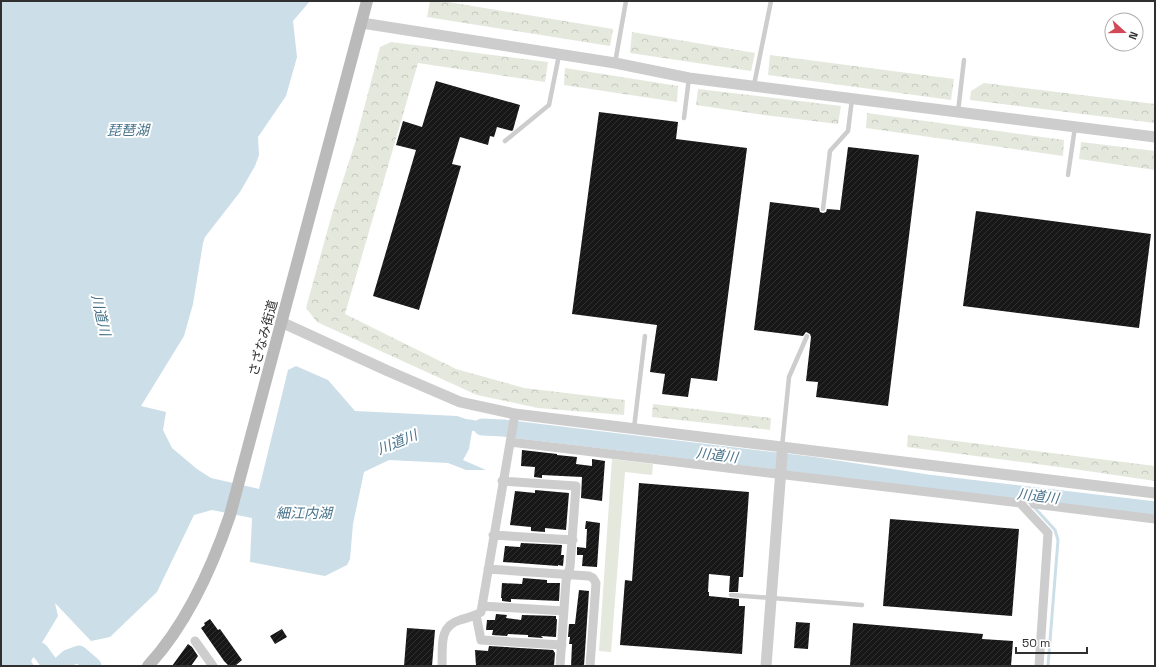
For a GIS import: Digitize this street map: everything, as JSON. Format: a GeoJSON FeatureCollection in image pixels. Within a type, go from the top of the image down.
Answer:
{"type":"FeatureCollection","features":[{"type":"Feature","properties":{"kind":"main road","name":"さざなみ街道"},"geometry":{"type":"LineString","coordinates":[[148,666],[179,626],[210,566],[230,515],[368,1]]}},
{"type":"Feature","properties":{"kind":"street"},"geometry":{"type":"LineString","coordinates":[[362,23],[615,63],[689,78],[1155,137]]}},
{"type":"Feature","properties":{"kind":"street"},"geometry":{"type":"LineString","coordinates":[[281,322],[460,402],[514,418],[634,429],[782,452],[1155,493]]}},
{"type":"Feature","properties":{"kind":"street"},"geometry":{"type":"LineString","coordinates":[[442,666],[446,628],[453,622],[481,612],[502,481],[514,418]]}},
{"type":"Feature","properties":{"kind":"street"},"geometry":{"type":"LineString","coordinates":[[510,440],[781,472],[1020,503],[1048,532],[1039,666]]}},
{"type":"Feature","properties":{"kind":"street"},"geometry":{"type":"LineString","coordinates":[[766,666],[782,452]]}},
{"type":"Feature","properties":{"kind":"street"},"geometry":{"type":"LineString","coordinates":[[502,481],[576,486],[573,540],[570,567],[566,581],[560,666]]}},
{"type":"Feature","properties":{"kind":"street"},"geometry":{"type":"LineString","coordinates":[[1034,504],[1155,519]]}},
{"type":"Feature","properties":{"kind":"street"},"geometry":{"type":"LineString","coordinates":[[494,535],[573,540]]}},
{"type":"Feature","properties":{"kind":"street"},"geometry":{"type":"LineString","coordinates":[[488,569],[568,574],[593,578],[596,583],[590,666]]}},
{"type":"Feature","properties":{"kind":"street"},"geometry":{"type":"LineString","coordinates":[[482,606],[564,611]]}},
{"type":"Feature","properties":{"kind":"street"},"geometry":{"type":"LineString","coordinates":[[476,615],[481,640],[562,645]]}},
{"type":"Feature","properties":{"kind":"street"},"geometry":{"type":"LineString","coordinates":[[195,641],[210,662],[202,666]]}},
{"type":"Feature","properties":{"kind":"lane"},"geometry":{"type":"LineString","coordinates":[[615,63],[626,1]]}},
{"type":"Feature","properties":{"kind":"lane"},"geometry":{"type":"LineString","coordinates":[[753,87],[771,1]]}},
{"type":"Feature","properties":{"kind":"lane"},"geometry":{"type":"LineString","coordinates":[[505,141],[549,105],[559,55]]}},
{"type":"Feature","properties":{"kind":"lane"},"geometry":{"type":"LineString","coordinates":[[958,112],[964,60]]}},
{"type":"Feature","properties":{"kind":"lane"},"geometry":{"type":"LineString","coordinates":[[684,118],[689,78]]}},
{"type":"Feature","properties":{"kind":"lane"},"geometry":{"type":"LineString","coordinates":[[823,209],[830,151],[848,131],[852,99]]}},
{"type":"Feature","properties":{"kind":"lane"},"geometry":{"type":"LineString","coordinates":[[1068,175],[1075,127]]}},
{"type":"Feature","properties":{"kind":"lane"},"geometry":{"type":"LineString","coordinates":[[634,429],[645,336]]}},
{"type":"Feature","properties":{"kind":"lane"},"geometry":{"type":"LineString","coordinates":[[782,452],[789,378],[807,336]]}},
{"type":"Feature","properties":{"kind":"lane"},"geometry":{"type":"LineString","coordinates":[[731,595],[862,605]]}},
{"type":"Feature","properties":{"kind":"green space"},"geometry":{"type":"Polygon","coordinates":[[[430,1],[442,1],[613,29],[610,46],[427,17],[430,1]]]}},
{"type":"Feature","properties":{"kind":"green space"},"geometry":{"type":"Polygon","coordinates":[[[632,32],[755,53],[751,71],[630,53],[632,32]]]}},
{"type":"Feature","properties":{"kind":"green space"},"geometry":{"type":"Polygon","coordinates":[[[391,42],[548,62],[545,82],[418,63],[345,314],[456,369],[524,388],[625,400],[624,415],[538,408],[477,395],[317,322],[306,308],[332,214],[355,143],[380,47],[391,42]]]}},
{"type":"Feature","properties":{"kind":"green space"},"geometry":{"type":"Polygon","coordinates":[[[770,55],[954,79],[951,100],[768,75],[770,55]]]}},
{"type":"Feature","properties":{"kind":"green space"},"geometry":{"type":"Polygon","coordinates":[[[565,68],[678,86],[677,102],[564,85],[565,68]]]}},
{"type":"Feature","properties":{"kind":"green space"},"geometry":{"type":"Polygon","coordinates":[[[984,83],[1155,104],[1155,123],[970,100],[971,91],[984,83]]]}},
{"type":"Feature","properties":{"kind":"green space"},"geometry":{"type":"Polygon","coordinates":[[[698,89],[841,106],[838,124],[696,105],[698,89]]]}},
{"type":"Feature","properties":{"kind":"green space"},"geometry":{"type":"Polygon","coordinates":[[[867,113],[1064,140],[1063,156],[866,128],[867,113]]]}},
{"type":"Feature","properties":{"kind":"green space"},"geometry":{"type":"Polygon","coordinates":[[[1081,142],[1155,151],[1155,170],[1079,159],[1081,142]]]}},
{"type":"Feature","properties":{"kind":"green space"},"geometry":{"type":"Polygon","coordinates":[[[653,404],[771,418],[770,430],[652,417],[653,404]]]}},
{"type":"Feature","properties":{"kind":"green space"},"geometry":{"type":"Polygon","coordinates":[[[908,435],[1155,466],[1155,481],[907,447],[908,435]]]}},
{"type":"Feature","properties":{"kind":"green space"},"geometry":{"type":"Polygon","coordinates":[[[612,459],[653,464],[652,475],[625,472],[611,652],[599,651],[612,459]]]}},
{"type":"Feature","properties":{"kind":"water","name":"琵琶湖"},"geometry":{"type":"Polygon","coordinates":[[[1,1],[310,1],[293,21],[297,57],[286,96],[258,137],[259,155],[255,166],[240,192],[205,237],[193,304],[184,336],[141,406],[166,412],[163,430],[172,448],[197,469],[211,478],[259,489],[288,370],[296,366],[328,380],[355,411],[457,416],[466,419],[505,425],[505,432],[472,431],[469,449],[463,460],[486,470],[466,470],[448,463],[389,460],[364,472],[353,524],[350,559],[347,565],[325,576],[250,562],[252,518],[212,510],[194,515],[157,592],[110,637],[91,641],[55,603],[58,616],[31,661],[34,666],[1,666],[1,1]]]}},
{"type":"Feature","properties":{"kind":"building"},"geometry":{"type":"Polygon","coordinates":[[[436,81],[520,105],[513,130],[497,127],[494,137],[490,136],[488,145],[460,137],[452,164],[461,166],[419,310],[373,296],[416,150],[396,145],[403,121],[422,127],[436,81]]]}},
{"type":"Feature","properties":{"kind":"building"},"geometry":{"type":"Polygon","coordinates":[[[599,112],[678,122],[676,139],[747,148],[717,381],[691,378],[688,397],[662,394],[665,374],[650,372],[657,325],[572,314],[599,112]]]}},
{"type":"Feature","properties":{"kind":"building"},"geometry":{"type":"Polygon","coordinates":[[[848,147],[919,155],[888,406],[816,397],[818,382],[806,381],[811,337],[810,334],[806,332],[803,336],[754,330],[770,202],[819,208],[820,212],[823,213],[826,212],[827,209],[840,210],[848,147]]]}},
{"type":"Feature","properties":{"kind":"building"},"geometry":{"type":"Polygon","coordinates":[[[976,211],[1151,234],[1139,328],[963,306],[976,211]]]}},
{"type":"Feature","properties":{"kind":"building"},"geometry":{"type":"Polygon","coordinates":[[[522,450],[577,457],[576,464],[592,466],[592,459],[605,461],[602,501],[581,498],[582,477],[542,475],[542,478],[534,477],[535,467],[521,466],[522,450]]]}},
{"type":"Feature","properties":{"kind":"building"},"geometry":{"type":"Polygon","coordinates":[[[639,483],[749,492],[743,577],[739,577],[738,592],[729,592],[730,576],[709,574],[708,592],[709,596],[739,599],[739,606],[745,606],[742,654],[620,645],[625,580],[632,581],[639,483]]]}},
{"type":"Feature","properties":{"kind":"building"},"geometry":{"type":"Polygon","coordinates":[[[535,490],[569,493],[566,530],[545,528],[545,532],[531,531],[531,527],[510,525],[515,491],[535,493],[535,490]]]}},
{"type":"Feature","properties":{"kind":"building"},"geometry":{"type":"Polygon","coordinates":[[[890,519],[1019,529],[1012,616],[883,606],[890,519]]]}},
{"type":"Feature","properties":{"kind":"building"},"geometry":{"type":"Polygon","coordinates":[[[586,521],[600,523],[597,567],[582,566],[583,555],[577,555],[577,547],[586,548],[586,521]]]}},
{"type":"Feature","properties":{"kind":"building"},"geometry":{"type":"Polygon","coordinates":[[[521,543],[562,545],[561,555],[564,555],[563,566],[503,562],[505,546],[520,547],[521,543]]]}},
{"type":"Feature","properties":{"kind":"building"},"geometry":{"type":"Polygon","coordinates":[[[523,578],[547,580],[547,583],[560,583],[559,601],[511,599],[511,602],[502,601],[502,583],[522,584],[523,578]]]}},
{"type":"Feature","properties":{"kind":"building"},"geometry":{"type":"Polygon","coordinates":[[[579,590],[589,591],[584,666],[571,666],[572,644],[569,644],[569,624],[575,624],[579,590]]]}},
{"type":"Feature","properties":{"kind":"building"},"geometry":{"type":"Polygon","coordinates":[[[496,614],[507,615],[506,618],[521,620],[522,615],[556,616],[556,637],[541,636],[543,638],[528,637],[528,635],[508,634],[507,636],[492,635],[493,630],[486,630],[487,620],[495,620],[496,614]]]}},
{"type":"Feature","properties":{"kind":"building"},"geometry":{"type":"Polygon","coordinates":[[[210,619],[218,630],[220,629],[242,660],[235,666],[229,666],[224,661],[201,628],[205,625],[204,623],[210,619]]]}},
{"type":"Feature","properties":{"kind":"building"},"geometry":{"type":"Polygon","coordinates":[[[796,622],[810,623],[808,649],[794,648],[796,622]]]}},
{"type":"Feature","properties":{"kind":"building"},"geometry":{"type":"Polygon","coordinates":[[[853,623],[983,634],[982,639],[1013,641],[1011,666],[850,666],[853,623]]]}},
{"type":"Feature","properties":{"kind":"building"},"geometry":{"type":"Polygon","coordinates":[[[407,628],[435,630],[432,666],[404,666],[407,628]]]}},
{"type":"Feature","properties":{"kind":"building"},"geometry":{"type":"Polygon","coordinates":[[[282,629],[287,637],[275,644],[270,636],[282,629]]]}},
{"type":"Feature","properties":{"kind":"building"},"geometry":{"type":"Polygon","coordinates":[[[188,644],[198,656],[191,666],[172,666],[188,644]]]}},
{"type":"Feature","properties":{"kind":"building"},"geometry":{"type":"Polygon","coordinates":[[[489,646],[553,650],[555,653],[554,666],[476,666],[475,650],[488,651],[489,646]]]}},
{"type":"Feature","properties":{"kind":"waterway","name":"川道川"},"geometry":{"type":"LineString","coordinates":[[482,427],[503,428],[810,465],[927,483],[1155,510]]}},
{"type":"Feature","properties":{"kind":"waterway"},"geometry":{"type":"LineString","coordinates":[[1022,494],[1055,530],[1058,540],[1048,666]]}},
{"type":"Feature","properties":{"kind":"waterway"},"geometry":{"type":"LineString","coordinates":[[20,639],[21,642],[40,651],[51,666]]}},
{"type":"Feature","properties":{"kind":"waterway"},"geometry":{"type":"LineString","coordinates":[[59,666],[68,658],[79,654],[93,666]]}},
{"type":"Feature","properties":{"kind":"water label","name":"細江内湖"},"geometry":{"type":"Point","coordinates":[304,513]}}]}
